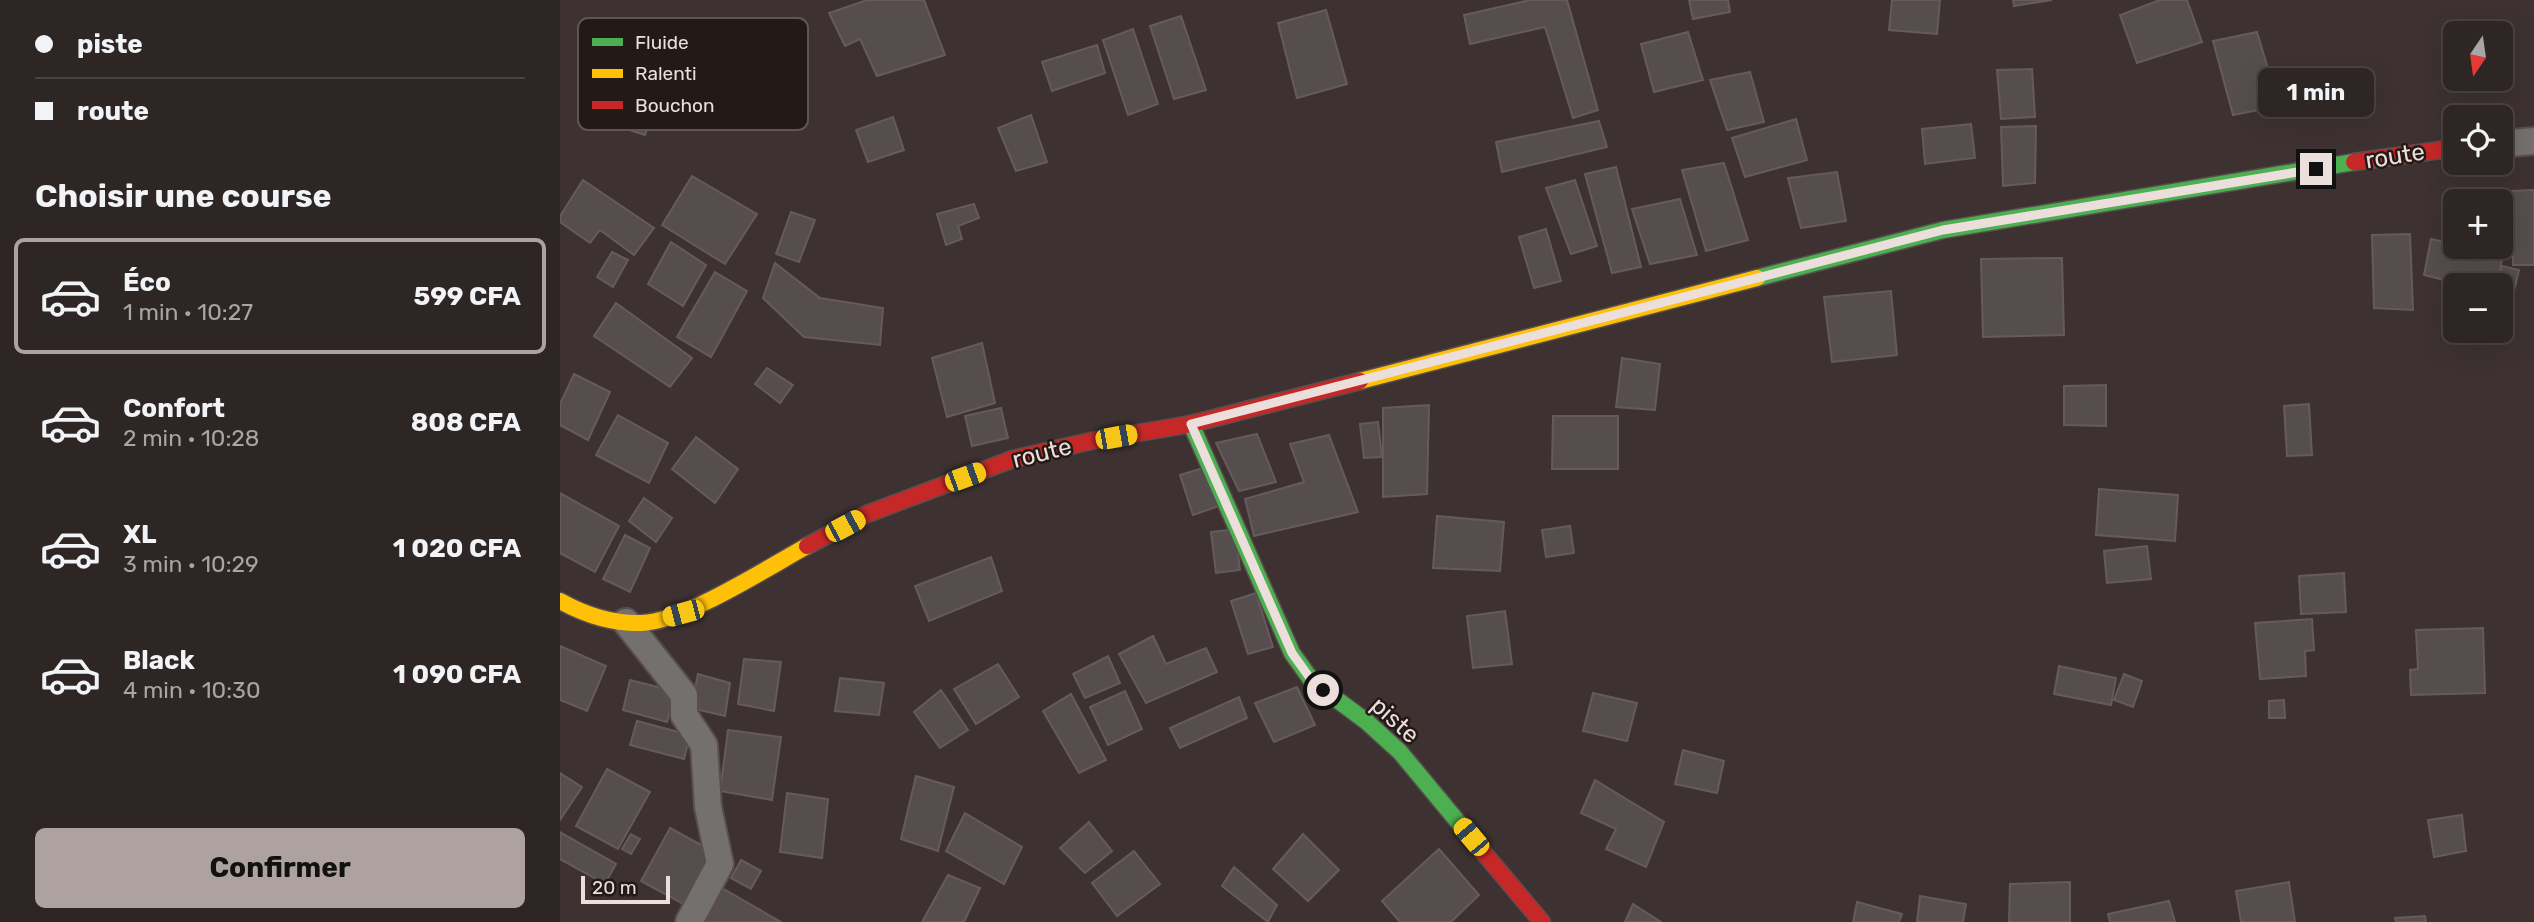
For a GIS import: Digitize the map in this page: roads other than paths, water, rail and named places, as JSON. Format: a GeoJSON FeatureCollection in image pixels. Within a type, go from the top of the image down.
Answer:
{"type":"FeatureCollection","features":[{"type":"Feature","properties":{"kind":"street"},"geometry":{"type":"LineString","coordinates":[[2513,143],[2534,141]]}},
{"type":"Feature","properties":{"kind":"street","name":"route"},"geometry":{"type":"LineString","coordinates":[[560,601],[580,612],[611,621],[644,623],[683,613],[867,514],[1013,459],[1091,441],[1191,424],[1943,230],[2443,149]]}},
{"type":"Feature","properties":{"kind":"street","name":"piste"},"geometry":{"type":"LineString","coordinates":[[1191,424],[1292,653],[1312,681],[1367,722],[1400,752],[1542,922]]}},
{"type":"Feature","properties":{"kind":"street"},"geometry":{"type":"LineString","coordinates":[[626,622],[684,695],[684,715],[704,745],[708,807],[720,864],[689,922]]}}]}
